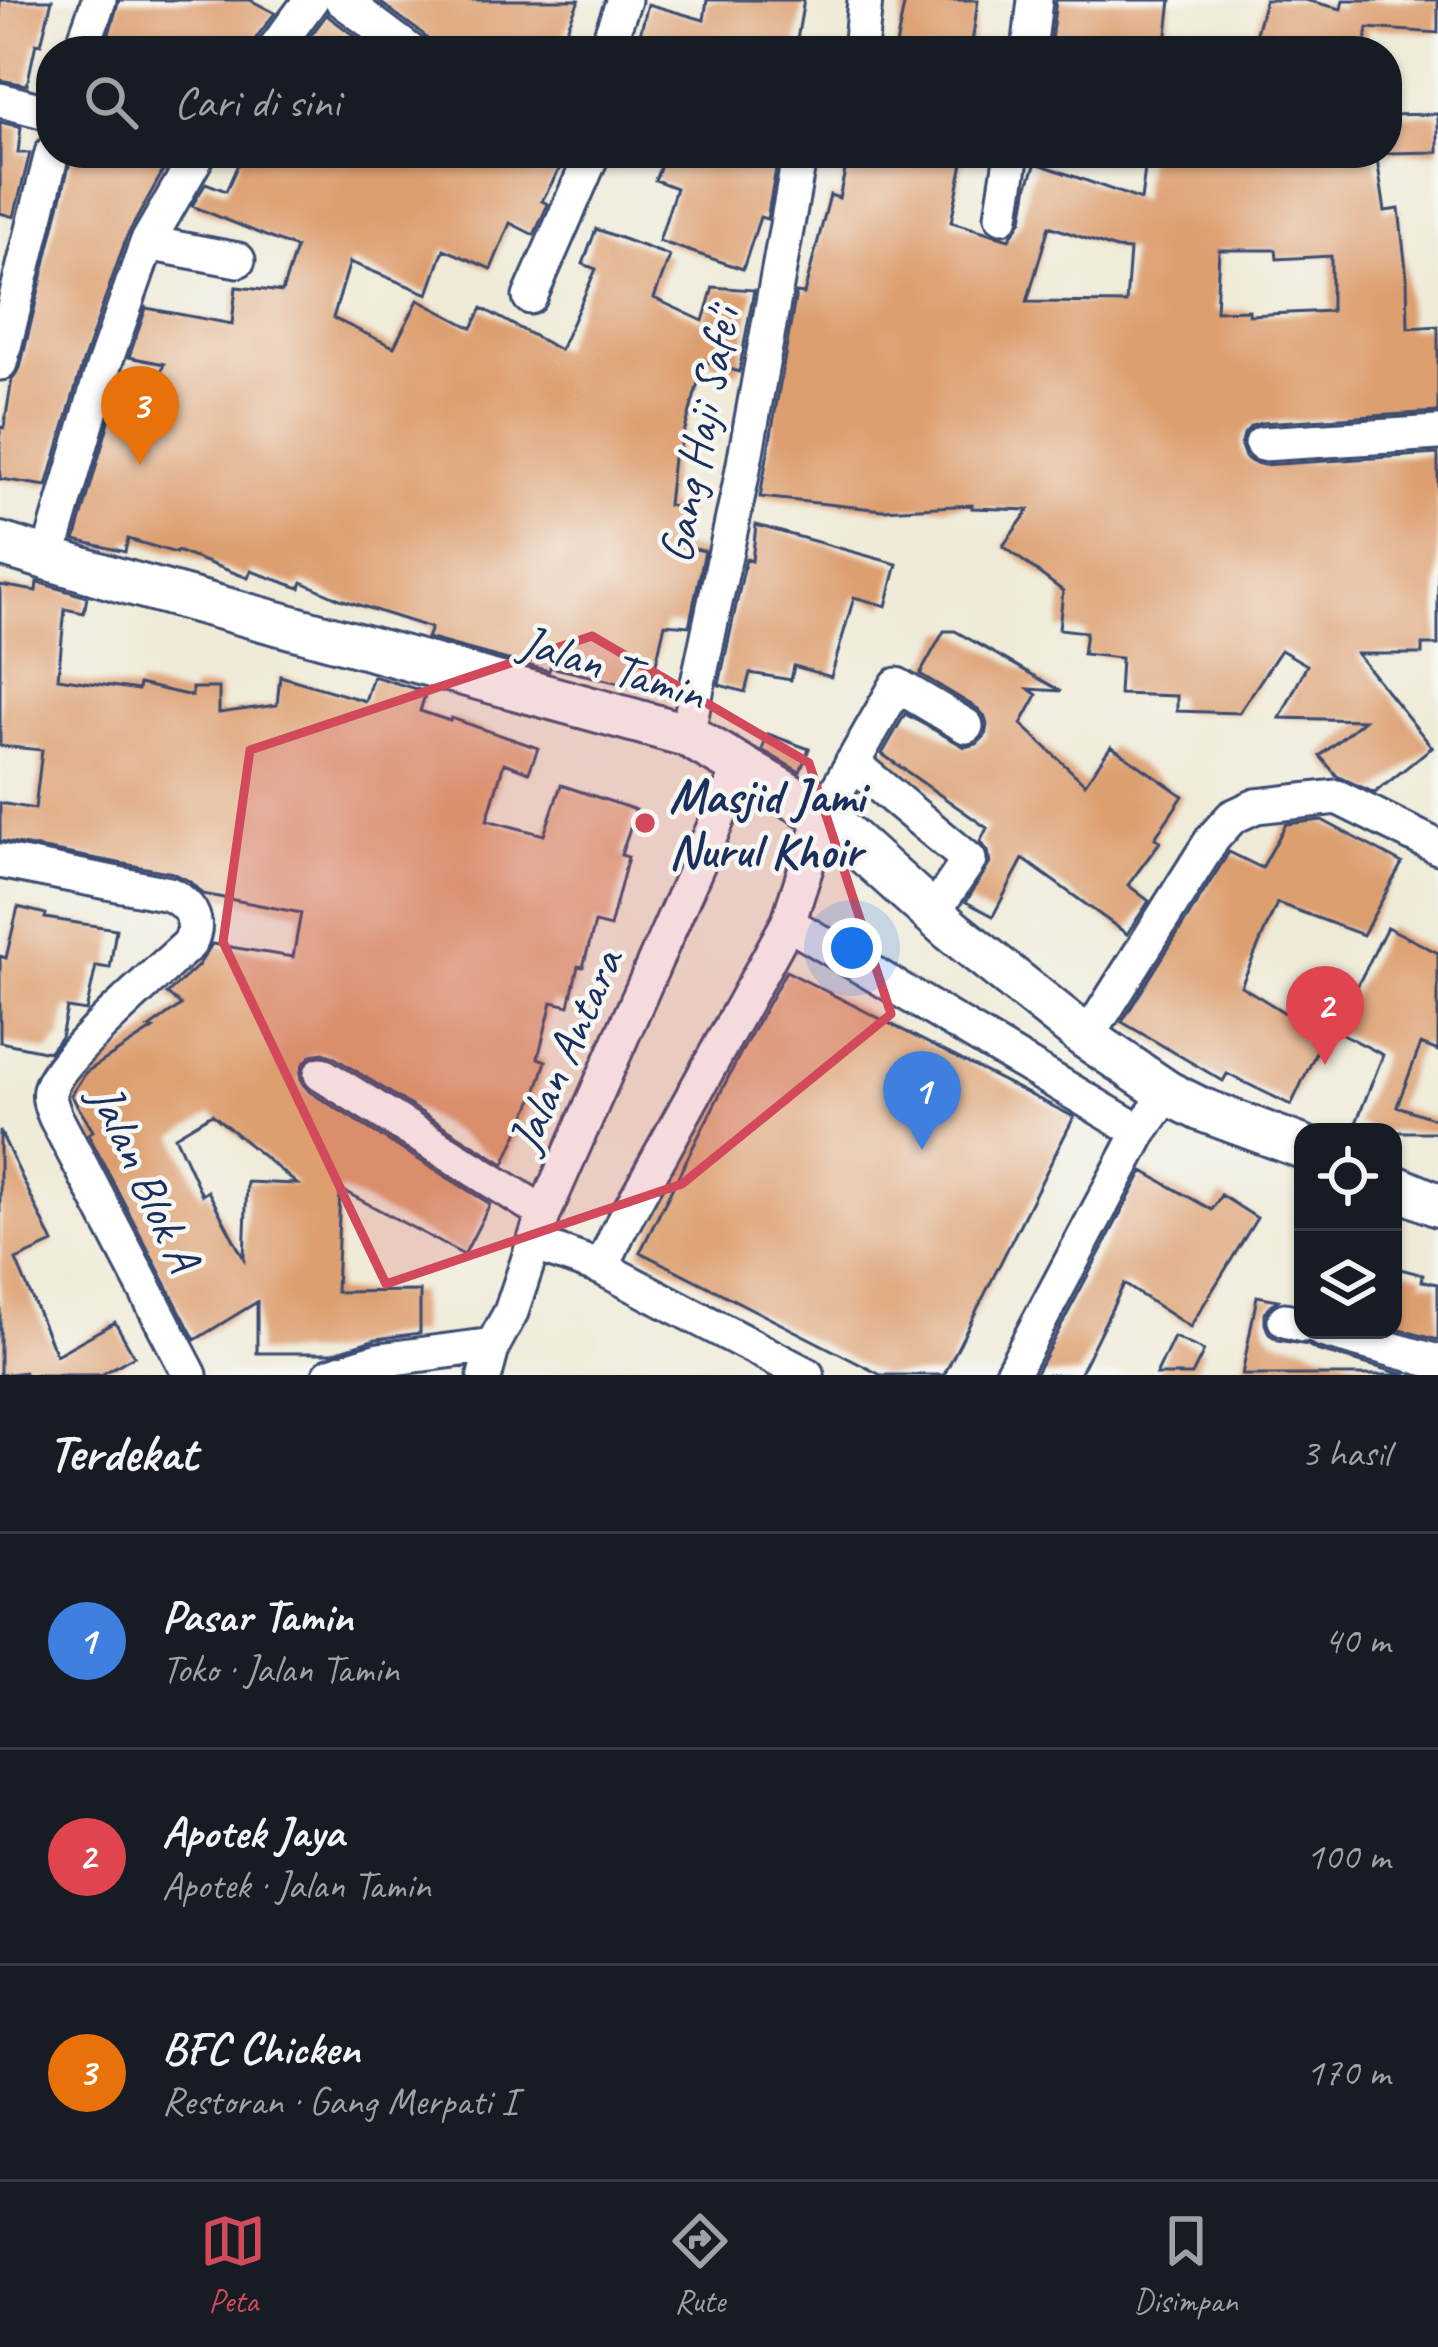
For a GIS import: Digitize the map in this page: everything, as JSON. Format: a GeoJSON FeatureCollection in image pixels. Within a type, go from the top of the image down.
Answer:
{"type":"FeatureCollection","features":[{"type":"Feature","properties":{"kind":"main road","name":"Jalan Tamin"},"geometry":{"type":"LineString","coordinates":[[0,544],[687,735],[823,815],[933,913],[1087,1038],[1168,1094],[1294,1144]]}},
{"type":"Feature","properties":{"kind":"street"},"geometry":{"type":"LineString","coordinates":[[86,36],[99,0]]}},
{"type":"Feature","properties":{"kind":"street"},"geometry":{"type":"LineString","coordinates":[[284,36],[311,0]]}},
{"type":"Feature","properties":{"kind":"street"},"geometry":{"type":"LineString","coordinates":[[342,0],[390,36]]}},
{"type":"Feature","properties":{"kind":"street"},"geometry":{"type":"LineString","coordinates":[[611,36],[624,0]]}},
{"type":"Feature","properties":{"kind":"street"},"geometry":{"type":"LineString","coordinates":[[861,36],[865,0]]}},
{"type":"Feature","properties":{"kind":"street"},"geometry":{"type":"LineString","coordinates":[[1030,36],[1034,0]]}},
{"type":"Feature","properties":{"kind":"street"},"geometry":{"type":"LineString","coordinates":[[0,100],[36,109]]}},
{"type":"Feature","properties":{"kind":"street"},"geometry":{"type":"LineString","coordinates":[[0,363],[48,168]]}},
{"type":"Feature","properties":{"kind":"street"},"geometry":{"type":"LineString","coordinates":[[48,558],[103,368],[147,243],[191,168]]}},
{"type":"Feature","properties":{"kind":"street"},"geometry":{"type":"LineString","coordinates":[[530,297],[586,168]]}},
{"type":"Feature","properties":{"kind":"street","name":"Gang Haji Safe'i"},"geometry":{"type":"LineString","coordinates":[[687,735],[741,480],[797,168]]}},
{"type":"Feature","properties":{"kind":"street"},"geometry":{"type":"LineString","coordinates":[[1002,216],[1010,168]]}},
{"type":"Feature","properties":{"kind":"street"},"geometry":{"type":"LineString","coordinates":[[147,243],[238,260]]}},
{"type":"Feature","properties":{"kind":"street"},"geometry":{"type":"LineString","coordinates":[[1262,444],[1438,433]]}},
{"type":"Feature","properties":{"kind":"street"},"geometry":{"type":"LineString","coordinates":[[602,1268],[617,1232],[788,923],[823,815],[897,685],[966,726]]}},
{"type":"Feature","properties":{"kind":"street"},"geometry":{"type":"LineString","coordinates":[[852,763],[969,860],[933,913]]}},
{"type":"Feature","properties":{"kind":"street","name":"Jalan Antara"},"geometry":{"type":"LineString","coordinates":[[489,1360],[539,1228],[741,766]]}},
{"type":"Feature","properties":{"kind":"street"},"geometry":{"type":"LineString","coordinates":[[1087,1038],[1213,838],[1232,817],[1256,806],[1337,797],[1438,847]]}},
{"type":"Feature","properties":{"kind":"street","name":"Jalan Blok A"},"geometry":{"type":"LineString","coordinates":[[0,861],[169,893],[190,911],[194,936],[189,944],[85,1042],[57,1075],[50,1092],[56,1118],[190,1375]]}},
{"type":"Feature","properties":{"kind":"street"},"geometry":{"type":"LineString","coordinates":[[788,923],[1140,1132]]}},
{"type":"Feature","properties":{"kind":"street"},"geometry":{"type":"LineString","coordinates":[[321,1074],[602,1268],[807,1375]]}},
{"type":"Feature","properties":{"kind":"street"},"geometry":{"type":"LineString","coordinates":[[1011,1375],[1140,1132],[1168,1094]]}},
{"type":"Feature","properties":{"kind":"street"},"geometry":{"type":"LineString","coordinates":[[1355,1339],[1438,1362]]}},
{"type":"Feature","properties":{"kind":"street"},"geometry":{"type":"LineString","coordinates":[[330,1375],[379,1360],[489,1360]]}},
{"type":"Feature","properties":{"kind":"highlighted area"},"geometry":{"type":"Polygon","coordinates":[[[592,636],[809,763],[891,1014],[682,1184],[386,1284],[223,942],[250,750],[592,636]]]}},
{"type":"Feature","properties":{"kind":"building"},"geometry":{"type":"Polygon","coordinates":[[[0,0],[52,0],[43,36],[36,36],[27,85],[0,80],[0,0]]]}},
{"type":"Feature","properties":{"kind":"building"},"geometry":{"type":"Polygon","coordinates":[[[119,0],[250,0],[275,13],[258,36],[108,36],[119,0]]]}},
{"type":"Feature","properties":{"kind":"building"},"geometry":{"type":"Polygon","coordinates":[[[377,0],[579,0],[564,36],[423,34],[377,0]]]}},
{"type":"Feature","properties":{"kind":"building"},"geometry":{"type":"Polygon","coordinates":[[[707,0],[804,0],[798,36],[640,36],[648,4],[704,20],[707,0]]]}},
{"type":"Feature","properties":{"kind":"building"},"geometry":{"type":"Polygon","coordinates":[[[905,0],[978,0],[973,36],[898,36],[905,0]]]}},
{"type":"Feature","properties":{"kind":"building"},"geometry":{"type":"Polygon","coordinates":[[[1056,0],[1171,0],[1167,36],[1052,36],[1056,0]]]}},
{"type":"Feature","properties":{"kind":"building"},"geometry":{"type":"Polygon","coordinates":[[[1265,0],[1305,0],[1341,9],[1343,0],[1438,0],[1438,33],[1368,28],[1367,36],[1255,36],[1265,0]]]}},
{"type":"Feature","properties":{"kind":"building"},"geometry":{"type":"Polygon","coordinates":[[[327,14],[355,36],[310,36],[327,14]]]}},
{"type":"Feature","properties":{"kind":"building"},"geometry":{"type":"Polygon","coordinates":[[[1438,114],[1438,152],[1402,153],[1402,115],[1438,114]]]}},
{"type":"Feature","properties":{"kind":"building"},"geometry":{"type":"Polygon","coordinates":[[[0,122],[21,127],[18,153],[30,153],[14,217],[0,213],[0,122]]]}},
{"type":"Feature","properties":{"kind":"building"},"geometry":{"type":"Polygon","coordinates":[[[68,168],[165,168],[127,236],[47,486],[0,479],[0,427],[4,428],[12,379],[20,368],[68,168]]]}},
{"type":"Feature","properties":{"kind":"building"},"geometry":{"type":"Polygon","coordinates":[[[236,168],[560,168],[542,201],[548,204],[534,235],[510,223],[491,269],[444,249],[428,294],[350,262],[333,318],[394,347],[418,300],[472,328],[482,308],[560,350],[596,269],[583,264],[596,229],[670,256],[654,298],[703,321],[713,287],[754,290],[739,372],[704,361],[679,451],[674,449],[668,505],[688,508],[682,546],[705,551],[689,626],[665,624],[650,690],[550,667],[549,671],[427,638],[431,628],[302,582],[300,588],[251,571],[248,578],[177,551],[128,539],[125,552],[75,540],[112,411],[143,423],[164,364],[129,357],[146,308],[232,324],[236,287],[282,292],[296,248],[192,206],[206,183],[226,191],[236,168]]]}},
{"type":"Feature","properties":{"kind":"building"},"geometry":{"type":"Polygon","coordinates":[[[660,168],[776,168],[767,219],[760,217],[743,269],[659,241],[676,188],[655,180],[660,168]]]}},
{"type":"Feature","properties":{"kind":"building"},"geometry":{"type":"Polygon","coordinates":[[[846,168],[962,168],[951,222],[1009,239],[1022,220],[1034,168],[1050,168],[1141,200],[1145,168],[1378,168],[1385,211],[1399,209],[1408,328],[1438,326],[1438,412],[1261,423],[1244,434],[1241,446],[1245,457],[1263,465],[1438,454],[1438,645],[1422,645],[1422,654],[1357,654],[1432,747],[1375,793],[1337,776],[1320,756],[1364,720],[1280,718],[1307,665],[1281,650],[1239,713],[1177,711],[1177,696],[1119,694],[1121,658],[1083,654],[1086,632],[1059,629],[1063,591],[1003,546],[1029,510],[972,505],[883,510],[760,497],[796,293],[804,294],[830,195],[839,198],[846,168]],[[1049,226],[1027,302],[1126,303],[1130,250],[1049,226]],[[1219,250],[1216,311],[1249,310],[1249,315],[1331,311],[1331,256],[1277,259],[1276,250],[1219,250]]]}},
{"type":"Feature","properties":{"kind":"building"},"geometry":{"type":"Polygon","coordinates":[[[756,525],[897,564],[886,606],[854,597],[831,677],[794,666],[791,680],[750,673],[745,692],[719,685],[746,559],[752,561],[756,525]]]}},
{"type":"Feature","properties":{"kind":"building"},"geometry":{"type":"Polygon","coordinates":[[[37,582],[87,597],[84,613],[65,609],[58,678],[138,690],[139,684],[192,696],[192,688],[219,688],[219,713],[277,705],[280,676],[365,701],[373,676],[426,692],[420,711],[538,748],[529,772],[504,763],[487,820],[544,835],[561,785],[636,810],[621,855],[628,857],[610,927],[595,923],[569,1006],[552,1002],[538,1058],[546,1061],[504,1164],[332,1056],[312,1055],[303,1064],[302,1083],[310,1092],[490,1204],[464,1255],[340,1189],[336,1292],[420,1291],[420,1333],[376,1339],[332,1353],[257,1353],[257,1302],[195,1340],[88,1134],[93,1131],[71,1095],[86,1072],[181,1005],[167,994],[198,966],[212,944],[293,957],[301,913],[203,894],[173,873],[0,841],[0,803],[35,809],[42,750],[0,746],[0,585],[36,591],[37,582]],[[212,1114],[175,1136],[202,1195],[208,1191],[244,1259],[247,1182],[297,1184],[212,1114]]]}},
{"type":"Feature","properties":{"kind":"building"},"geometry":{"type":"Polygon","coordinates":[[[944,631],[955,631],[1061,691],[1029,689],[1037,695],[1021,724],[1085,784],[1111,746],[1183,796],[1155,838],[1160,842],[1128,885],[1149,901],[1127,934],[1023,859],[993,916],[966,902],[990,863],[980,842],[987,828],[882,754],[905,714],[965,747],[985,736],[985,717],[978,709],[920,674],[944,631]]]}},
{"type":"Feature","properties":{"kind":"building"},"geometry":{"type":"Polygon","coordinates":[[[768,734],[809,749],[800,772],[762,750],[768,734]]]}},
{"type":"Feature","properties":{"kind":"building"},"geometry":{"type":"Polygon","coordinates":[[[1322,820],[1402,863],[1363,935],[1277,903],[1241,986],[1287,1014],[1295,998],[1333,1017],[1291,1105],[1227,1074],[1223,1081],[1122,1022],[1229,852],[1262,868],[1286,824],[1322,820]]]}},
{"type":"Feature","properties":{"kind":"building"},"geometry":{"type":"Polygon","coordinates":[[[18,907],[46,914],[45,918],[116,929],[110,968],[96,966],[86,1011],[67,1008],[61,1037],[49,1052],[0,1042],[0,956],[6,958],[18,907]]]}},
{"type":"Feature","properties":{"kind":"building"},"geometry":{"type":"Polygon","coordinates":[[[1387,927],[1438,953],[1438,1051],[1421,1044],[1397,1106],[1438,1120],[1438,1132],[1402,1132],[1402,1123],[1356,1123],[1383,1055],[1335,1030],[1387,927]]]}},
{"type":"Feature","properties":{"kind":"building"},"geometry":{"type":"Polygon","coordinates":[[[786,971],[1074,1117],[944,1375],[881,1375],[640,1252],[786,971]]]}},
{"type":"Feature","properties":{"kind":"building"},"geometry":{"type":"Polygon","coordinates":[[[0,1131],[53,1243],[16,1260],[56,1355],[115,1322],[134,1356],[101,1375],[0,1375],[0,1131]]]}},
{"type":"Feature","properties":{"kind":"building"},"geometry":{"type":"Polygon","coordinates":[[[1143,1171],[1212,1210],[1221,1195],[1257,1218],[1190,1327],[1124,1284],[1079,1375],[1035,1375],[1143,1171]]]}},
{"type":"Feature","properties":{"kind":"building"},"geometry":{"type":"Polygon","coordinates":[[[1402,1269],[1438,1284],[1438,1340],[1402,1330],[1402,1269]]]}},
{"type":"Feature","properties":{"kind":"building"},"geometry":{"type":"Polygon","coordinates":[[[1257,1296],[1278,1300],[1265,1313],[1265,1324],[1278,1340],[1406,1375],[1242,1375],[1257,1296]]]}},
{"type":"Feature","properties":{"kind":"building"},"geometry":{"type":"Polygon","coordinates":[[[1174,1337],[1204,1351],[1192,1375],[1156,1375],[1174,1337]]]}},
{"type":"Feature","properties":{"kind":"place","name":"BFC Chicken"},"geometry":{"type":"Point","coordinates":[140,465]}},
{"type":"Feature","properties":{"kind":"place","name":"Masjid Jami Nurul Khoir"},"geometry":{"type":"Point","coordinates":[645,823]}},
{"type":"Feature","properties":{"kind":"place","name":"Apotek Jaya"},"geometry":{"type":"Point","coordinates":[1325,1065]}},
{"type":"Feature","properties":{"kind":"place","name":"Pasar Tamin"},"geometry":{"type":"Point","coordinates":[922,1150]}}]}
